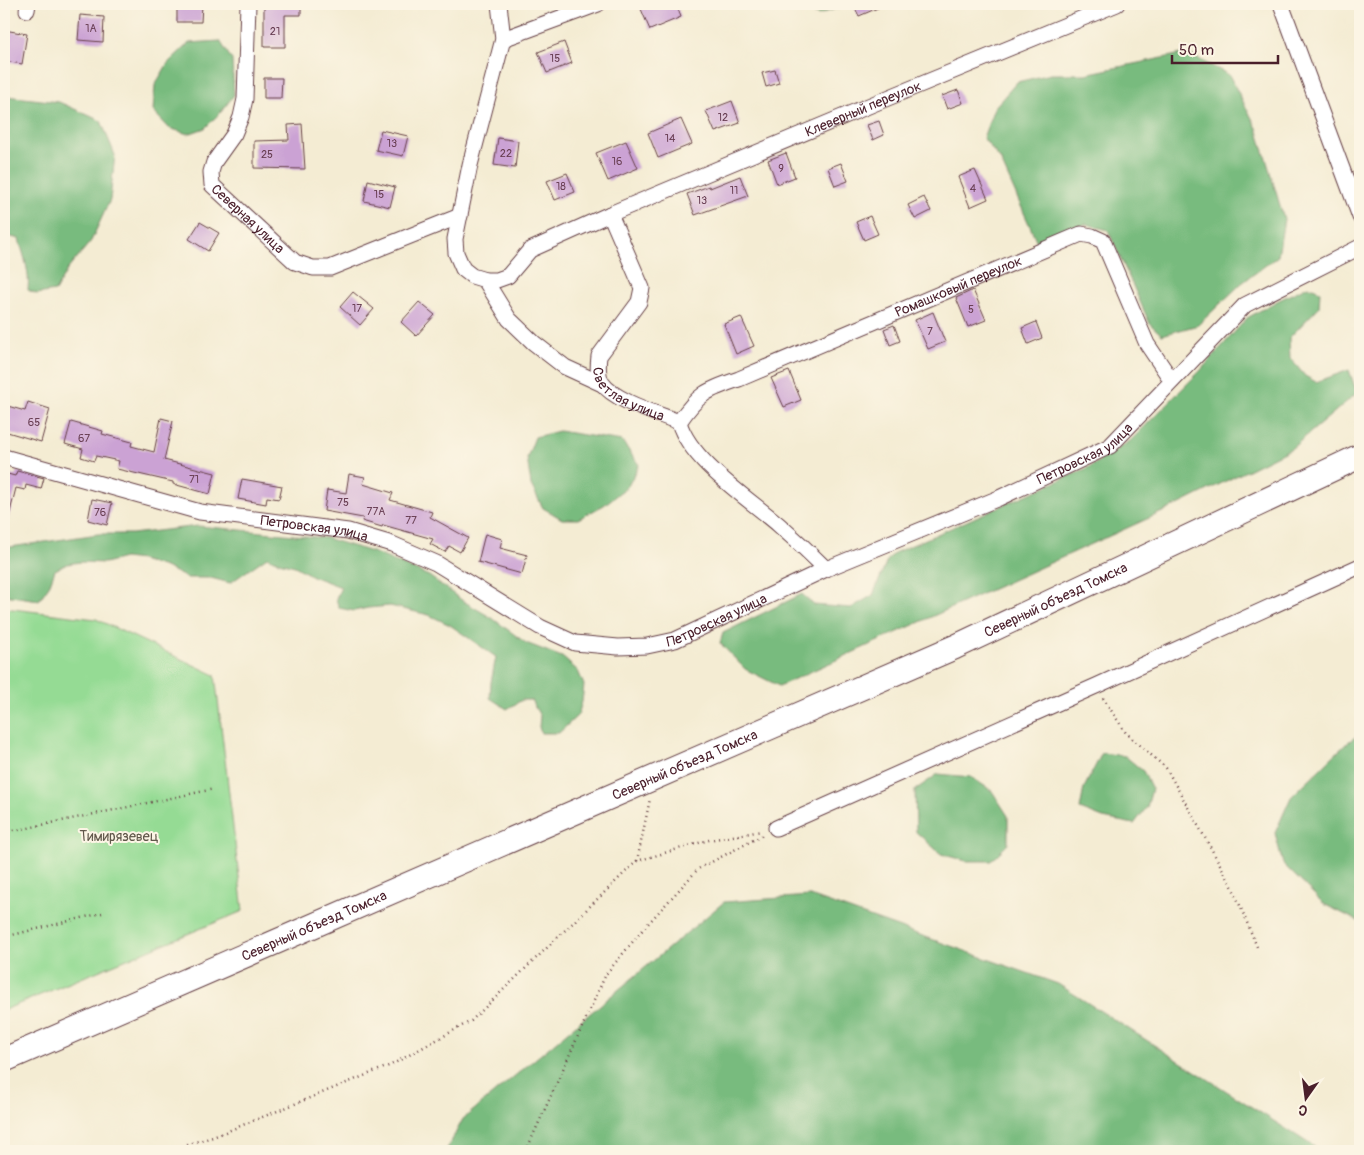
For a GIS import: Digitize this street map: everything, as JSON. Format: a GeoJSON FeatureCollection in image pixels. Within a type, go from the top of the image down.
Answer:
{"type":"FeatureCollection","features":[{"type":"Feature","properties":{"kind":"main road","name":"Северный объезд Томска"},"geometry":{"type":"LineString","coordinates":[[4,1060],[955,647],[1360,456]]}},
{"type":"Feature","properties":{"kind":"street","name":"Северная улица"},"geometry":{"type":"LineString","coordinates":[[248,4],[244,99],[241,117],[234,134],[214,162],[211,172],[212,185],[295,262],[313,268],[330,268],[460,216]]}},
{"type":"Feature","properties":{"kind":"street"},"geometry":{"type":"LineString","coordinates":[[500,4],[503,39],[470,166],[454,239],[456,253],[463,269],[472,276],[485,280],[497,280],[508,276],[530,250],[610,214]]}},
{"type":"Feature","properties":{"kind":"street"},"geometry":{"type":"LineString","coordinates":[[503,39],[598,4]]}},
{"type":"Feature","properties":{"kind":"street","name":"Клеверный переулок"},"geometry":{"type":"LineString","coordinates":[[610,214],[1116,4]]}},
{"type":"Feature","properties":{"kind":"street"},"geometry":{"type":"LineString","coordinates":[[1281,4],[1360,217]]}},
{"type":"Feature","properties":{"kind":"street","name":"Светлая улица"},"geometry":{"type":"LineString","coordinates":[[610,214],[642,288],[639,302],[599,356],[599,376],[602,384],[610,391],[639,408],[679,422],[688,442],[705,462],[780,526],[826,569]]}},
{"type":"Feature","properties":{"kind":"street","name":"Ромашковый переулок"},"geometry":{"type":"LineString","coordinates":[[679,422],[702,394],[719,386],[1081,234],[1092,236],[1103,242],[1146,344],[1172,381]]}},
{"type":"Feature","properties":{"kind":"street","name":"Петровская улица"},"geometry":{"type":"LineString","coordinates":[[4,457],[200,512],[348,531],[392,544],[436,563],[532,622],[575,644],[618,648],[647,646],[675,640],[826,569],[999,498],[1110,446],[1245,305],[1360,247]]}},
{"type":"Feature","properties":{"kind":"street"},"geometry":{"type":"LineString","coordinates":[[485,280],[509,319],[534,343],[565,367],[602,384]]}},
{"type":"Feature","properties":{"kind":"street"},"geometry":{"type":"LineString","coordinates":[[776,828],[1360,566]]}},
{"type":"Feature","properties":{"kind":"path"},"geometry":{"type":"LineString","coordinates":[[1096,686],[1126,733],[1166,768],[1232,886],[1258,947]]}},
{"type":"Feature","properties":{"kind":"path"},"geometry":{"type":"LineString","coordinates":[[637,861],[655,778]]}},
{"type":"Feature","properties":{"kind":"path"},"geometry":{"type":"LineString","coordinates":[[4,833],[214,789]]}},
{"type":"Feature","properties":{"kind":"path"},"geometry":{"type":"LineString","coordinates":[[163,1151],[213,1137],[391,1065],[471,1021],[637,861],[709,840],[776,828]]}},
{"type":"Feature","properties":{"kind":"path"},"geometry":{"type":"LineString","coordinates":[[526,1151],[606,974],[644,927],[698,868],[776,828]]}},
{"type":"Feature","properties":{"kind":"path"},"geometry":{"type":"LineString","coordinates":[[4,937],[102,913]]}},
{"type":"Feature","properties":{"kind":"green space"},"geometry":{"type":"Polygon","coordinates":[[[802,4],[849,4],[818,15],[803,8],[802,4]]]}},
{"type":"Feature","properties":{"kind":"green space"},"geometry":{"type":"Polygon","coordinates":[[[220,41],[232,60],[234,95],[205,128],[188,134],[169,128],[153,111],[155,85],[168,63],[189,43],[220,41]]]}},
{"type":"Feature","properties":{"kind":"green space"},"geometry":{"type":"Polygon","coordinates":[[[1187,53],[1229,75],[1257,128],[1284,219],[1278,256],[1242,283],[1198,325],[1162,335],[1150,324],[1108,230],[1086,224],[1037,242],[1000,159],[983,138],[994,108],[1017,82],[1051,74],[1085,74],[1187,53]]]}},
{"type":"Feature","properties":{"kind":"green space"},"geometry":{"type":"Polygon","coordinates":[[[4,97],[59,102],[101,121],[115,155],[110,200],[91,241],[67,270],[55,291],[37,294],[28,290],[25,258],[19,239],[4,235],[4,97]]]}},
{"type":"Feature","properties":{"kind":"green space"},"geometry":{"type":"Polygon","coordinates":[[[1308,286],[1320,291],[1319,307],[1289,338],[1290,358],[1305,376],[1316,382],[1349,370],[1357,393],[1292,448],[1180,504],[779,686],[745,669],[720,643],[723,633],[802,594],[814,605],[851,608],[873,595],[887,561],[894,553],[1090,467],[1130,441],[1200,371],[1247,318],[1308,286]]]}},
{"type":"Feature","properties":{"kind":"green space"},"geometry":{"type":"Polygon","coordinates":[[[559,431],[622,441],[639,465],[628,486],[604,505],[578,519],[562,519],[543,508],[531,485],[527,458],[535,437],[559,431]]]}},
{"type":"Feature","properties":{"kind":"green space"},"geometry":{"type":"Polygon","coordinates":[[[198,526],[326,538],[375,553],[429,576],[526,643],[562,657],[578,671],[584,685],[578,715],[559,733],[541,733],[539,727],[540,716],[531,700],[522,700],[507,709],[490,698],[496,657],[450,625],[429,615],[390,606],[354,611],[339,608],[336,599],[341,587],[312,576],[295,566],[267,557],[230,583],[211,578],[187,578],[165,567],[141,560],[124,558],[105,563],[80,562],[67,564],[55,570],[49,586],[39,600],[4,595],[4,548],[98,534],[132,534],[198,526]]]}},
{"type":"Feature","properties":{"kind":"green space","name":"Тимирязевец"},"geometry":{"type":"Polygon","coordinates":[[[4,608],[96,619],[215,675],[243,911],[4,1010],[4,608]]]}},
{"type":"Feature","properties":{"kind":"green space"},"geometry":{"type":"Polygon","coordinates":[[[1360,734],[1360,922],[1324,904],[1283,864],[1275,833],[1291,797],[1348,742],[1360,734]]]}},
{"type":"Feature","properties":{"kind":"green space"},"geometry":{"type":"Polygon","coordinates":[[[1102,753],[1125,756],[1143,771],[1152,789],[1147,807],[1134,824],[1103,818],[1080,809],[1084,788],[1102,753]]]}},
{"type":"Feature","properties":{"kind":"green space"},"geometry":{"type":"Polygon","coordinates":[[[938,774],[971,777],[992,791],[1008,816],[1008,844],[991,861],[966,861],[941,854],[916,832],[915,790],[938,774]]]}},
{"type":"Feature","properties":{"kind":"green space"},"geometry":{"type":"Polygon","coordinates":[[[810,896],[1058,984],[1321,1151],[446,1151],[463,1119],[724,902],[810,896]]]}},
{"type":"Feature","properties":{"kind":"building"},"geometry":{"type":"Polygon","coordinates":[[[177,4],[202,4],[201,22],[177,22],[177,4]]]}},
{"type":"Feature","properties":{"kind":"building"},"geometry":{"type":"Polygon","coordinates":[[[264,4],[301,4],[301,15],[285,15],[285,47],[264,47],[264,4]]]}},
{"type":"Feature","properties":{"kind":"building"},"geometry":{"type":"Polygon","coordinates":[[[654,4],[676,4],[681,17],[650,30],[641,9],[654,4]]]}},
{"type":"Feature","properties":{"kind":"building"},"geometry":{"type":"Polygon","coordinates":[[[853,4],[887,4],[859,16],[853,4]]]}},
{"type":"Feature","properties":{"kind":"building"},"geometry":{"type":"Polygon","coordinates":[[[80,15],[104,17],[103,42],[78,40],[80,15]]]}},
{"type":"Feature","properties":{"kind":"building"},"geometry":{"type":"Polygon","coordinates":[[[4,30],[27,34],[22,64],[4,61],[4,30]]]}},
{"type":"Feature","properties":{"kind":"building"},"geometry":{"type":"Polygon","coordinates":[[[564,42],[572,63],[547,73],[538,52],[564,42]]]}},
{"type":"Feature","properties":{"kind":"building"},"geometry":{"type":"Polygon","coordinates":[[[775,70],[779,83],[766,87],[762,73],[775,70]]]}},
{"type":"Feature","properties":{"kind":"building"},"geometry":{"type":"Polygon","coordinates":[[[264,78],[282,78],[281,98],[264,98],[264,78]]]}},
{"type":"Feature","properties":{"kind":"building"},"geometry":{"type":"Polygon","coordinates":[[[958,90],[963,103],[947,109],[942,96],[958,90]]]}},
{"type":"Feature","properties":{"kind":"building"},"geometry":{"type":"Polygon","coordinates":[[[732,101],[740,123],[715,132],[706,111],[732,101]]]}},
{"type":"Feature","properties":{"kind":"building"},"geometry":{"type":"Polygon","coordinates":[[[681,119],[692,144],[658,158],[648,133],[681,119]]]}},
{"type":"Feature","properties":{"kind":"building"},"geometry":{"type":"Polygon","coordinates":[[[879,121],[884,135],[873,140],[867,125],[879,121]]]}},
{"type":"Feature","properties":{"kind":"building"},"geometry":{"type":"Polygon","coordinates":[[[302,124],[305,169],[254,168],[254,141],[289,140],[288,125],[302,124]]]}},
{"type":"Feature","properties":{"kind":"building"},"geometry":{"type":"Polygon","coordinates":[[[381,130],[408,136],[403,156],[376,150],[381,130]]]}},
{"type":"Feature","properties":{"kind":"building"},"geometry":{"type":"Polygon","coordinates":[[[498,138],[518,141],[515,168],[494,165],[498,138]]]}},
{"type":"Feature","properties":{"kind":"building"},"geometry":{"type":"Polygon","coordinates":[[[626,141],[638,168],[608,181],[596,153],[626,141]]]}},
{"type":"Feature","properties":{"kind":"building"},"geometry":{"type":"Polygon","coordinates":[[[786,153],[795,177],[777,184],[768,160],[786,153]]]}},
{"type":"Feature","properties":{"kind":"building"},"geometry":{"type":"Polygon","coordinates":[[[841,163],[848,181],[835,186],[828,168],[841,163]]]}},
{"type":"Feature","properties":{"kind":"building"},"geometry":{"type":"Polygon","coordinates":[[[975,170],[988,199],[970,207],[958,177],[975,170]]]}},
{"type":"Feature","properties":{"kind":"building"},"geometry":{"type":"Polygon","coordinates":[[[567,173],[575,192],[555,200],[547,181],[567,173]]]}},
{"type":"Feature","properties":{"kind":"building"},"geometry":{"type":"Polygon","coordinates":[[[740,176],[748,196],[695,215],[687,194],[709,186],[710,188],[740,176]]]}},
{"type":"Feature","properties":{"kind":"building"},"geometry":{"type":"Polygon","coordinates":[[[368,180],[395,187],[390,207],[364,201],[368,180]]]}},
{"type":"Feature","properties":{"kind":"building"},"geometry":{"type":"Polygon","coordinates":[[[924,197],[931,211],[915,219],[908,205],[924,197]]]}},
{"type":"Feature","properties":{"kind":"building"},"geometry":{"type":"Polygon","coordinates":[[[870,216],[878,234],[864,240],[856,222],[870,216]]]}},
{"type":"Feature","properties":{"kind":"building"},"geometry":{"type":"Polygon","coordinates":[[[200,222],[219,233],[208,251],[189,239],[200,222]]]}},
{"type":"Feature","properties":{"kind":"building"},"geometry":{"type":"Polygon","coordinates":[[[973,290],[986,320],[968,327],[956,298],[973,290]]]}},
{"type":"Feature","properties":{"kind":"building"},"geometry":{"type":"Polygon","coordinates":[[[353,292],[374,309],[360,325],[340,307],[353,292]]]}},
{"type":"Feature","properties":{"kind":"building"},"geometry":{"type":"Polygon","coordinates":[[[419,302],[435,315],[416,336],[401,322],[419,302]]]}},
{"type":"Feature","properties":{"kind":"building"},"geometry":{"type":"Polygon","coordinates":[[[933,312],[945,342],[928,349],[915,320],[933,312]]]}},
{"type":"Feature","properties":{"kind":"building"},"geometry":{"type":"Polygon","coordinates":[[[741,317],[754,346],[736,354],[724,324],[741,317]]]}},
{"type":"Feature","properties":{"kind":"building"},"geometry":{"type":"Polygon","coordinates":[[[1036,322],[1042,338],[1028,344],[1022,328],[1036,322]]]}},
{"type":"Feature","properties":{"kind":"building"},"geometry":{"type":"Polygon","coordinates":[[[894,325],[900,341],[890,345],[884,329],[894,325]]]}},
{"type":"Feature","properties":{"kind":"building"},"geometry":{"type":"Polygon","coordinates":[[[789,371],[801,400],[784,407],[771,378],[789,371]]]}},
{"type":"Feature","properties":{"kind":"building"},"geometry":{"type":"Polygon","coordinates":[[[28,402],[50,409],[41,442],[4,431],[4,405],[25,411],[28,402]]]}},
{"type":"Feature","properties":{"kind":"building"},"geometry":{"type":"Polygon","coordinates":[[[161,418],[173,421],[164,460],[215,473],[210,494],[173,484],[173,482],[117,469],[119,461],[96,456],[94,461],[81,457],[83,449],[65,444],[71,422],[103,431],[102,434],[132,442],[131,446],[154,452],[161,418]]]}},
{"type":"Feature","properties":{"kind":"building"},"geometry":{"type":"Polygon","coordinates":[[[17,471],[44,478],[41,489],[26,485],[25,490],[16,488],[8,520],[4,520],[4,473],[15,476],[17,471]]]}},
{"type":"Feature","properties":{"kind":"building"},"geometry":{"type":"Polygon","coordinates":[[[349,474],[365,477],[363,484],[393,493],[390,500],[432,512],[430,517],[468,538],[460,552],[449,546],[445,552],[430,544],[433,539],[362,521],[363,518],[324,511],[327,490],[346,493],[349,474]]]}},
{"type":"Feature","properties":{"kind":"building"},"geometry":{"type":"Polygon","coordinates":[[[242,479],[282,486],[279,499],[267,497],[266,504],[238,499],[242,479]]]}},
{"type":"Feature","properties":{"kind":"building"},"geometry":{"type":"Polygon","coordinates":[[[92,499],[112,503],[107,525],[88,520],[92,499]]]}},
{"type":"Feature","properties":{"kind":"building"},"geometry":{"type":"Polygon","coordinates":[[[485,534],[502,539],[500,548],[527,555],[522,574],[478,562],[485,534]]]}}]}
